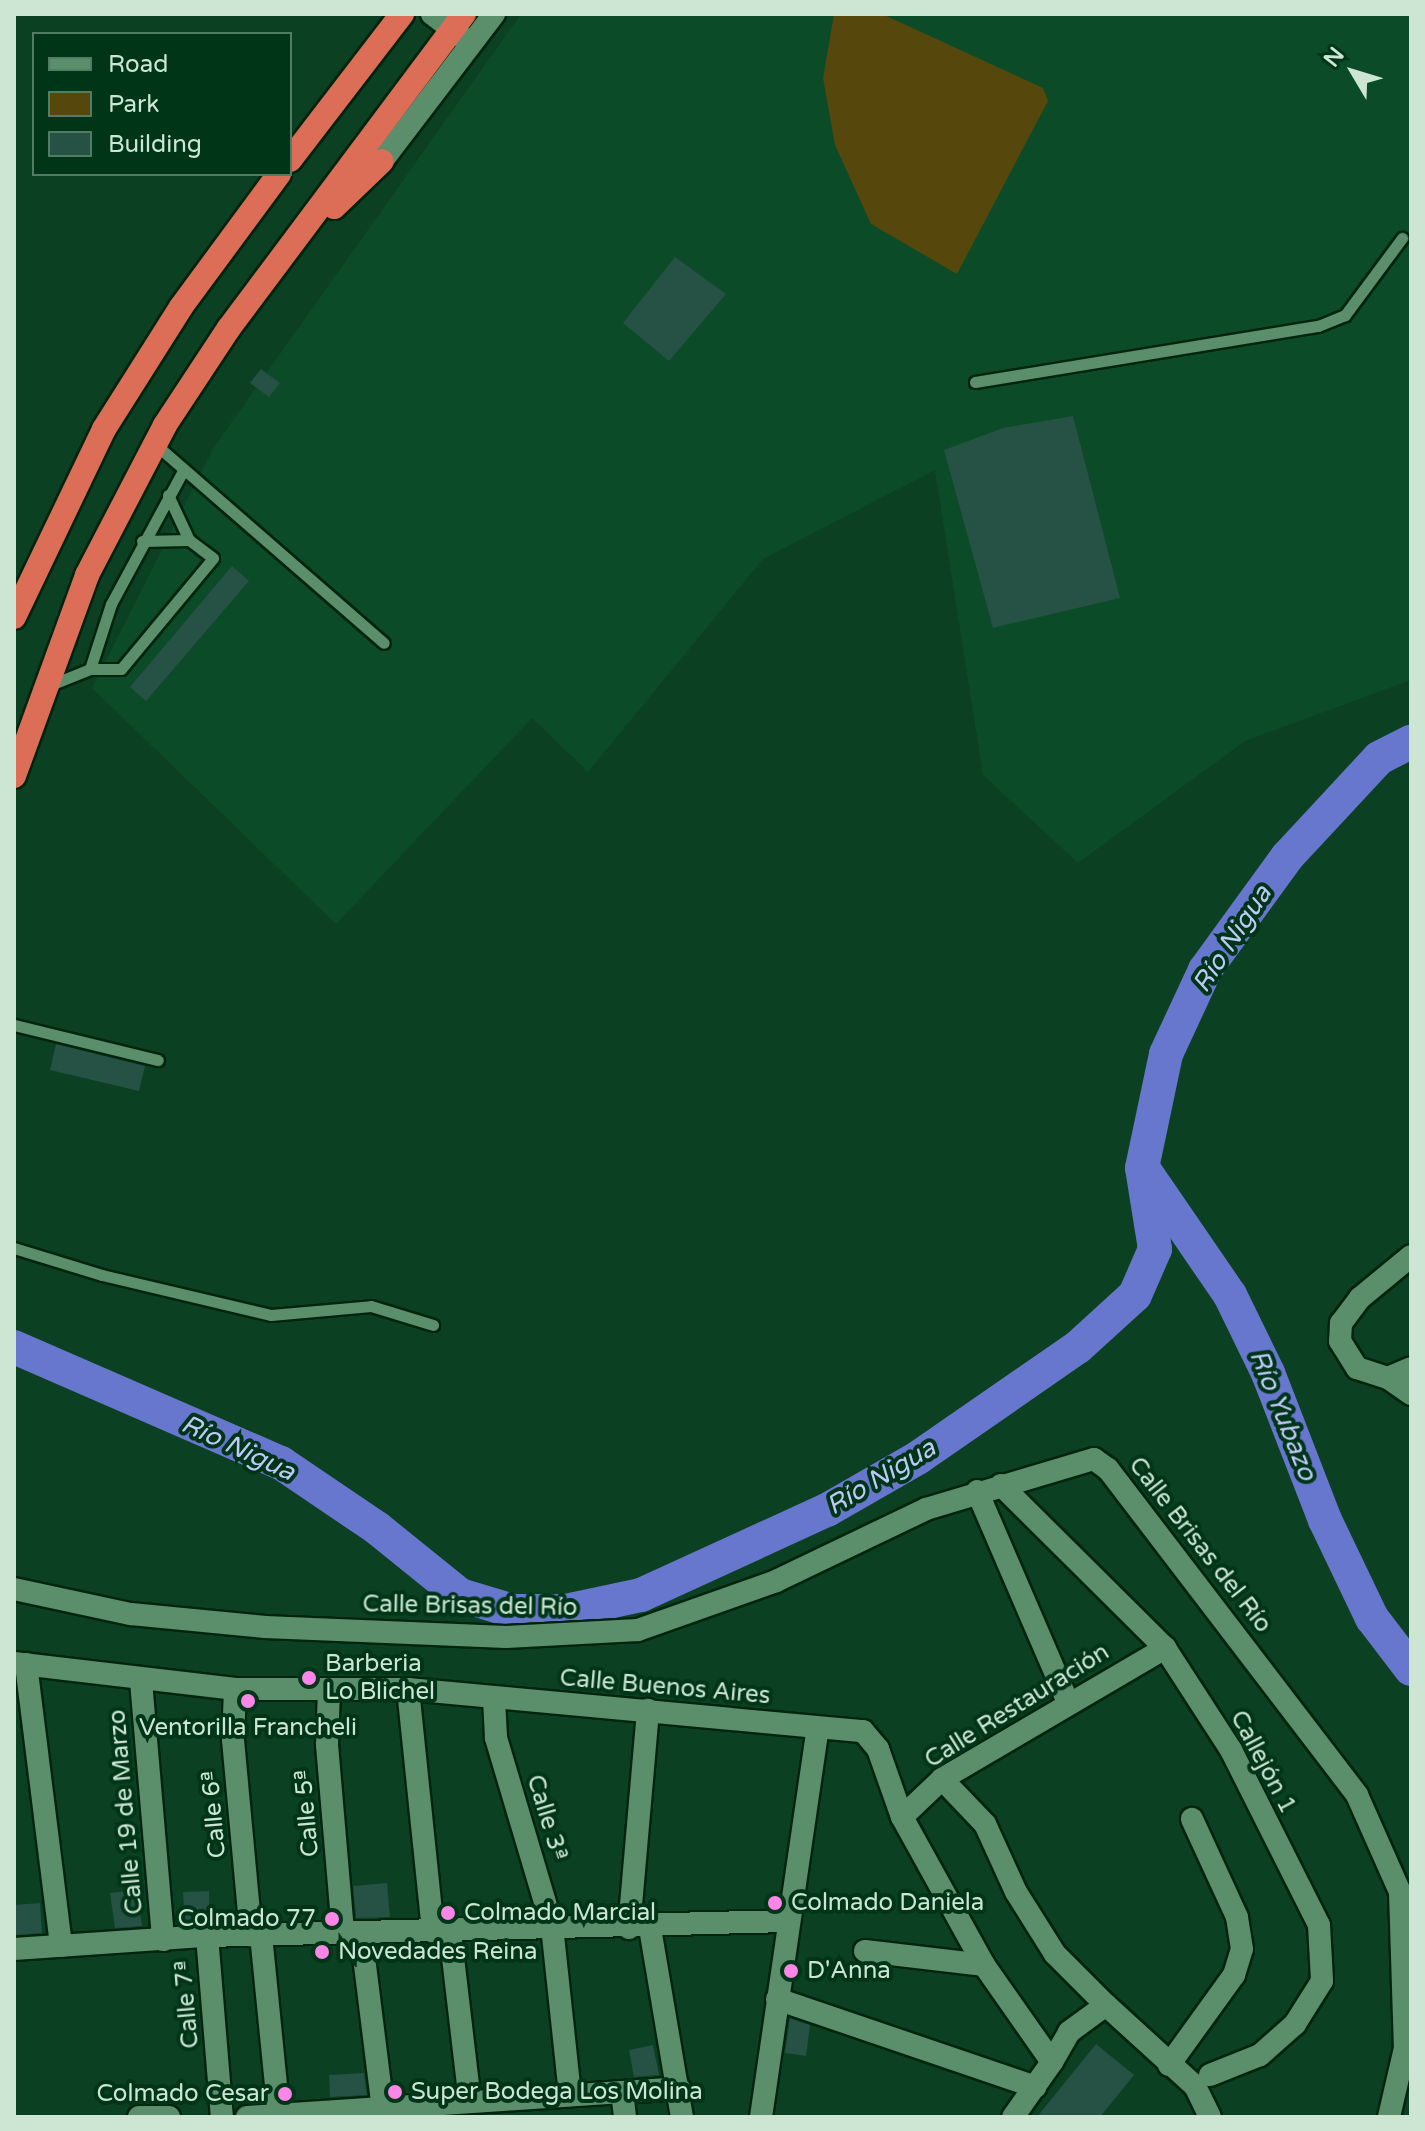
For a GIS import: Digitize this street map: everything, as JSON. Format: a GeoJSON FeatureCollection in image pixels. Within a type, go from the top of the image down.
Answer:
{"type":"FeatureCollection","features":[{"type":"Feature","properties":{"kind":"highway"},"geometry":{"type":"LineString","coordinates":[[292,157],[402,14]]}},
{"type":"Feature","properties":{"kind":"highway"},"geometry":{"type":"LineString","coordinates":[[14,776],[87,575],[154,443],[229,328],[462,29]]}},
{"type":"Feature","properties":{"kind":"highway"},"geometry":{"type":"LineString","coordinates":[[283,256],[382,161]]}},
{"type":"Feature","properties":{"kind":"highway"},"geometry":{"type":"LineString","coordinates":[[14,617],[104,429],[181,307],[278,176]]}},
{"type":"Feature","properties":{"kind":"street"},"geometry":{"type":"LineString","coordinates":[[432,14],[462,29]]}},
{"type":"Feature","properties":{"kind":"street"},"geometry":{"type":"LineString","coordinates":[[382,161],[462,29],[494,14]]}},
{"type":"Feature","properties":{"kind":"street"},"geometry":{"type":"LineString","coordinates":[[1411,1256],[1360,1298],[1341,1323],[1340,1341],[1357,1368],[1388,1378],[1411,1394]]}},
{"type":"Feature","properties":{"kind":"street"},"geometry":{"type":"LineString","coordinates":[[1388,1378],[1411,1368]]}},
{"type":"Feature","properties":{"kind":"street","name":"Calle Brisas del Río"},"geometry":{"type":"LineString","coordinates":[[14,1589],[131,1614],[265,1627],[575,1637],[638,1630],[710,1608],[926,1509],[1077,1460],[1094,1459],[1108,1469],[1357,1795],[1400,1892],[1405,2048],[1389,2117]]}},
{"type":"Feature","properties":{"kind":"street","name":"Callejón 1"},"geometry":{"type":"LineString","coordinates":[[1001,1485],[1165,1648],[1231,1750],[1319,1925],[1322,1981],[1295,2024],[1260,2055],[1210,2075]]}},
{"type":"Feature","properties":{"kind":"street"},"geometry":{"type":"LineString","coordinates":[[977,1491],[1068,1702]]}},
{"type":"Feature","properties":{"kind":"street","name":"Calle Restauración"},"geometry":{"type":"LineString","coordinates":[[902,1817],[942,1779],[1068,1702],[1165,1648]]}},
{"type":"Feature","properties":{"kind":"street"},"geometry":{"type":"LineString","coordinates":[[20,1664],[61,1946]]}},
{"type":"Feature","properties":{"kind":"street","name":"Calle Buenos Aires"},"geometry":{"type":"LineString","coordinates":[[20,1664],[141,1681],[235,1689],[408,1689],[863,1731],[878,1749],[902,1817],[984,1965],[1052,2062]]}},
{"type":"Feature","properties":{"kind":"street","name":"Calle 19 de Marzo"},"geometry":{"type":"LineString","coordinates":[[141,1681],[163,1940]]}},
{"type":"Feature","properties":{"kind":"street","name":"Calle 6ª"},"geometry":{"type":"LineString","coordinates":[[235,1689],[233,1740],[279,2115]]}},
{"type":"Feature","properties":{"kind":"street","name":"Calle 5ª"},"geometry":{"type":"LineString","coordinates":[[329,1689],[327,1745],[352,1933],[384,2112]]}},
{"type":"Feature","properties":{"kind":"street"},"geometry":{"type":"LineString","coordinates":[[408,1689],[441,1932],[470,2102]]}},
{"type":"Feature","properties":{"kind":"street","name":"Calle 3ª"},"geometry":{"type":"LineString","coordinates":[[494,1699],[496,1738],[552,1926],[570,2095]]}},
{"type":"Feature","properties":{"kind":"street"},"geometry":{"type":"LineString","coordinates":[[648,1710],[640,1928],[679,2088],[682,2117]]}},
{"type":"Feature","properties":{"kind":"street"},"geometry":{"type":"LineString","coordinates":[[761,2117],[818,1728]]}},
{"type":"Feature","properties":{"kind":"street"},"geometry":{"type":"LineString","coordinates":[[942,1779],[985,1824],[1016,1892],[1055,1954],[1169,2065],[1195,2086],[1210,2117]]}},
{"type":"Feature","properties":{"kind":"street"},"geometry":{"type":"LineString","coordinates":[[1169,2065],[1234,1975],[1242,1949],[1237,1917],[1192,1819]]}},
{"type":"Feature","properties":{"kind":"street"},"geometry":{"type":"LineString","coordinates":[[14,1949],[207,1936],[441,1932],[552,1926],[640,1928],[789,1921]]}},
{"type":"Feature","properties":{"kind":"street","name":"Calle 7ª"},"geometry":{"type":"LineString","coordinates":[[207,1936],[222,2117]]}},
{"type":"Feature","properties":{"kind":"street"},"geometry":{"type":"LineString","coordinates":[[865,1951],[984,1965]]}},
{"type":"Feature","properties":{"kind":"street"},"geometry":{"type":"LineString","coordinates":[[777,1999],[1035,2087]]}},
{"type":"Feature","properties":{"kind":"street"},"geometry":{"type":"LineString","coordinates":[[1013,2117],[1069,2032],[1106,2005]]}},
{"type":"Feature","properties":{"kind":"street"},"geometry":{"type":"LineString","coordinates":[[247,2117],[384,2112],[470,2102],[524,2108],[570,2095],[679,2088]]}},
{"type":"Feature","properties":{"kind":"street"},"geometry":{"type":"LineString","coordinates":[[622,2092],[625,2117]]}},
{"type":"Feature","properties":{"kind":"street"},"geometry":{"type":"LineString","coordinates":[[139,2117],[169,2117]]}},
{"type":"Feature","properties":{"kind":"lane"},"geometry":{"type":"LineString","coordinates":[[975,382],[1318,326],[1345,315],[1402,238]]}},
{"type":"Feature","properties":{"kind":"lane"},"geometry":{"type":"LineString","coordinates":[[154,443],[384,643]]}},
{"type":"Feature","properties":{"kind":"lane"},"geometry":{"type":"LineString","coordinates":[[90,669],[111,604],[142,541],[184,469]]}},
{"type":"Feature","properties":{"kind":"lane"},"geometry":{"type":"LineString","coordinates":[[44,687],[90,669],[121,669],[213,558],[189,540],[168,495]]}},
{"type":"Feature","properties":{"kind":"lane"},"geometry":{"type":"LineString","coordinates":[[142,541],[189,540]]}},
{"type":"Feature","properties":{"kind":"lane"},"geometry":{"type":"LineString","coordinates":[[14,1025],[158,1060]]}},
{"type":"Feature","properties":{"kind":"lane"},"geometry":{"type":"LineString","coordinates":[[14,1248],[102,1275],[271,1315],[371,1306],[433,1325]]}},
{"type":"Feature","properties":{"kind":"shaded area"},"geometry":{"type":"Polygon","coordinates":[[[521,14],[1411,14],[1411,680],[1245,741],[1078,863],[983,775],[935,470],[763,559],[588,772],[532,718],[336,924],[92,688],[214,447],[521,14]]]}},
{"type":"Feature","properties":{"kind":"green space"},"geometry":{"type":"Polygon","coordinates":[[[834,14],[882,14],[1043,88],[1048,101],[957,274],[871,224],[835,145],[823,78],[834,14]]]}},
{"type":"Feature","properties":{"kind":"building"},"geometry":{"type":"Polygon","coordinates":[[[675,257],[726,294],[669,361],[623,323],[675,257]]]}},
{"type":"Feature","properties":{"kind":"building"},"geometry":{"type":"Polygon","coordinates":[[[261,369],[280,383],[269,397],[250,383],[261,369]]]}},
{"type":"Feature","properties":{"kind":"building"},"geometry":{"type":"Polygon","coordinates":[[[1073,416],[1120,598],[993,628],[944,450],[1003,428],[1073,416]]]}},
{"type":"Feature","properties":{"kind":"building"},"geometry":{"type":"Polygon","coordinates":[[[232,566],[249,581],[146,701],[130,687],[232,566]]]}},
{"type":"Feature","properties":{"kind":"building"},"geometry":{"type":"Polygon","coordinates":[[[56,1044],[145,1066],[139,1091],[50,1070],[56,1044]]]}},
{"type":"Feature","properties":{"kind":"building"},"geometry":{"type":"Polygon","coordinates":[[[387,1883],[390,1917],[356,1918],[353,1886],[387,1883]]]}},
{"type":"Feature","properties":{"kind":"building"},"geometry":{"type":"Polygon","coordinates":[[[137,1890],[142,1926],[115,1928],[110,1893],[137,1890]]]}},
{"type":"Feature","properties":{"kind":"building"},"geometry":{"type":"Polygon","coordinates":[[[209,1891],[210,1922],[185,1923],[183,1892],[209,1891]]]}},
{"type":"Feature","properties":{"kind":"building"},"geometry":{"type":"Polygon","coordinates":[[[40,1903],[42,1933],[16,1935],[14,1905],[40,1903]]]}},
{"type":"Feature","properties":{"kind":"building"},"geometry":{"type":"Polygon","coordinates":[[[790,2018],[810,2025],[806,2056],[785,2053],[790,2018]]]}},
{"type":"Feature","properties":{"kind":"building"},"geometry":{"type":"Polygon","coordinates":[[[1096,2044],[1134,2075],[1100,2117],[1037,2117],[1096,2044]]]}},
{"type":"Feature","properties":{"kind":"building"},"geometry":{"type":"Polygon","coordinates":[[[653,2045],[659,2075],[634,2077],[629,2050],[653,2045]]]}},
{"type":"Feature","properties":{"kind":"building"},"geometry":{"type":"Polygon","coordinates":[[[364,2073],[367,2095],[330,2097],[329,2075],[364,2073]]]}},
{"type":"Feature","properties":{"kind":"waterway","name":"Río Nigua"},"geometry":{"type":"LineString","coordinates":[[14,1347],[281,1463],[377,1528],[460,1595],[513,1611],[566,1611],[641,1595],[827,1510],[919,1457],[1078,1347],[1135,1295],[1155,1249],[1142,1168],[1166,1054],[1205,970],[1287,857],[1379,758],[1411,742]]}},
{"type":"Feature","properties":{"kind":"waterway","name":"Río Yubazo"},"geometry":{"type":"LineString","coordinates":[[1145,1171],[1230,1295],[1268,1373],[1325,1520],[1372,1618],[1411,1669]]}},
{"type":"Feature","properties":{"kind":"place","name":"Barberia Lo Blichel"},"geometry":{"type":"Point","coordinates":[309,1678]}},
{"type":"Feature","properties":{"kind":"place","name":"Ventorilla Francheli"},"geometry":{"type":"Point","coordinates":[248,1701]}},
{"type":"Feature","properties":{"kind":"place","name":"Colmado Daniela"},"geometry":{"type":"Point","coordinates":[775,1903]}},
{"type":"Feature","properties":{"kind":"place","name":"Colmado Marcial"},"geometry":{"type":"Point","coordinates":[448,1913]}},
{"type":"Feature","properties":{"kind":"place","name":"Colmado 77"},"geometry":{"type":"Point","coordinates":[332,1919]}},
{"type":"Feature","properties":{"kind":"place","name":"Novedades Reina"},"geometry":{"type":"Point","coordinates":[322,1952]}},
{"type":"Feature","properties":{"kind":"place","name":"D'Anna"},"geometry":{"type":"Point","coordinates":[791,1971]}},
{"type":"Feature","properties":{"kind":"place","name":"Super Bodega Los Molina"},"geometry":{"type":"Point","coordinates":[395,2092]}},
{"type":"Feature","properties":{"kind":"place","name":"Colmado Cesar"},"geometry":{"type":"Point","coordinates":[285,2094]}}]}
